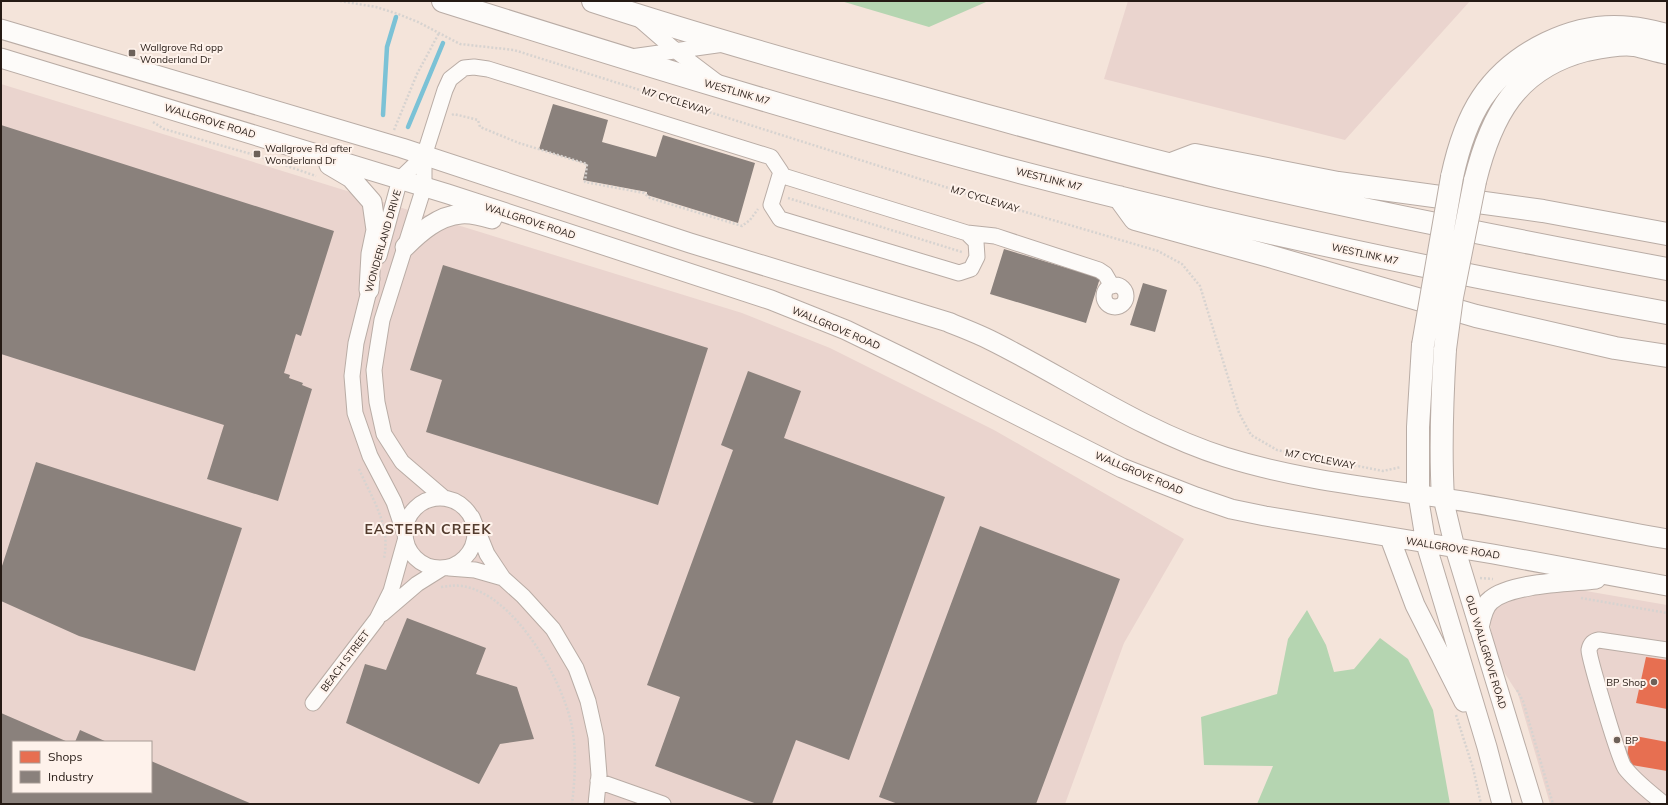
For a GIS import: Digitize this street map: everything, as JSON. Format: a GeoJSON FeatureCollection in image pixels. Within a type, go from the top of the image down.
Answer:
{"type":"FeatureCollection","features":[{"type":"Feature","properties":{"kind":"highway","name":"WESTLINK M7"},"geometry":{"type":"LineString","coordinates":[[443,1],[730,90],[997,166],[1119,197],[1209,229],[1274,234],[1541,290],[1667,313]]}},
{"type":"Feature","properties":{"kind":"highway"},"geometry":{"type":"LineString","coordinates":[[594,1],[728,44],[1018,125],[1171,164],[1222,169],[1289,183],[1517,241],[1667,269]]}},
{"type":"Feature","properties":{"kind":"highway"},"geometry":{"type":"LineString","coordinates":[[1418,495],[1418,427],[1423,345],[1452,177],[1462,138],[1471,117],[1492,84],[1509,68],[1524,56],[1554,40],[1584,30],[1600,28],[1631,28],[1667,35]]}},
{"type":"Feature","properties":{"kind":"highway"},"geometry":{"type":"LineString","coordinates":[[1443,498],[1440,457],[1445,349],[1452,297],[1475,181],[1486,139],[1499,114],[1518,88],[1548,65],[1573,54],[1613,46],[1634,45],[1667,53]]}},
{"type":"Feature","properties":{"kind":"highway"},"geometry":{"type":"LineString","coordinates":[[1289,183],[1338,183],[1543,211],[1667,234]]}},
{"type":"Feature","properties":{"kind":"highway"},"geometry":{"type":"LineString","coordinates":[[1209,229],[1269,256],[1439,306],[1521,327],[1615,348],[1667,356]]}},
{"type":"Feature","properties":{"kind":"main road"},"geometry":{"type":"LineString","coordinates":[[1,29],[424,156],[690,243],[948,322],[989,339],[1127,414],[1180,440],[1224,457],[1272,470],[1382,490],[1443,498],[1667,539]]}},
{"type":"Feature","properties":{"kind":"main road","name":"WALLGROVE ROAD"},"geometry":{"type":"LineString","coordinates":[[1,58],[424,187],[771,300],[825,322],[916,364],[1122,468],[1231,509],[1667,586]]}},
{"type":"Feature","properties":{"kind":"main road"},"geometry":{"type":"LineString","coordinates":[[302,150],[351,178],[372,202],[376,230],[371,254],[370,290]]}},
{"type":"Feature","properties":{"kind":"main road"},"geometry":{"type":"LineString","coordinates":[[405,247],[427,227],[440,220],[460,214],[476,215],[515,226],[597,243]]}},
{"type":"Feature","properties":{"kind":"main road"},"geometry":{"type":"LineString","coordinates":[[1418,495],[1426,544],[1487,747],[1502,804]]}},
{"type":"Feature","properties":{"kind":"main road","name":"OLD WALLGROVE ROAD"},"geometry":{"type":"LineString","coordinates":[[1443,498],[1455,548],[1533,804]]}},
{"type":"Feature","properties":{"kind":"main road"},"geometry":{"type":"LineString","coordinates":[[1385,537],[1415,605],[1487,747]]}},
{"type":"Feature","properties":{"kind":"main road"},"geometry":{"type":"LineString","coordinates":[[1479,628],[1483,610],[1490,600],[1500,594],[1521,588],[1615,576]]}},
{"type":"Feature","properties":{"kind":"street"},"geometry":{"type":"LineString","coordinates":[[633,14],[676,51],[730,90]]}},
{"type":"Feature","properties":{"kind":"street"},"geometry":{"type":"LineString","coordinates":[[624,58],[728,44]]}},
{"type":"Feature","properties":{"kind":"street"},"geometry":{"type":"LineString","coordinates":[[444,498],[402,462],[384,434],[377,402],[374,370],[382,320],[424,187],[424,156],[450,78],[464,68],[474,67],[488,69],[771,157],[781,172],[771,205],[780,219],[959,273],[971,269],[977,257],[976,242],[967,233]]}},
{"type":"Feature","properties":{"kind":"street","name":"WONDERLAND DRIVE"},"geometry":{"type":"LineString","coordinates":[[405,537],[394,502],[370,456],[355,413],[352,376],[358,337],[400,180],[424,156]]}},
{"type":"Feature","properties":{"kind":"street"},"geometry":{"type":"LineString","coordinates":[[780,175],[967,233],[995,236],[1099,270],[1105,274],[1112,286]]}},
{"type":"Feature","properties":{"kind":"street"},"geometry":{"type":"LineString","coordinates":[[503,578],[475,570],[429,567],[418,562],[410,553],[405,537],[407,520],[413,510],[422,503],[433,498],[444,498],[455,501],[465,507],[472,517],[487,554],[503,578],[523,596],[553,629],[576,668],[588,701],[596,737],[598,780],[596,804]]}},
{"type":"Feature","properties":{"kind":"street"},"geometry":{"type":"LineString","coordinates":[[445,569],[458,564],[466,558],[472,548],[476,538],[476,527],[472,517]]}},
{"type":"Feature","properties":{"kind":"street","name":"BEACH STREET"},"geometry":{"type":"LineString","coordinates":[[377,619],[391,591],[405,537]]}},
{"type":"Feature","properties":{"kind":"street","name":"BEACH STREET"},"geometry":{"type":"LineString","coordinates":[[312,703],[377,619],[417,584],[445,569]]}},
{"type":"Feature","properties":{"kind":"street"},"geometry":{"type":"LineString","coordinates":[[1664,804],[1624,768],[1596,682],[1589,653],[1592,644],[1599,640],[1667,650]]}},
{"type":"Feature","properties":{"kind":"street"},"geometry":{"type":"LineString","coordinates":[[598,780],[663,804]]}},
{"type":"Feature","properties":{"kind":"path","name":"M7 CYCLEWAY"},"geometry":{"type":"LineString","coordinates":[[340,1],[358,3],[391,12],[418,22],[460,44],[514,50],[1005,206],[1158,251],[1182,264],[1200,286],[1239,413],[1252,436],[1277,450],[1383,471],[1401,467],[1404,460]]}},
{"type":"Feature","properties":{"kind":"path"},"geometry":{"type":"LineString","coordinates":[[395,133],[394,129],[398,118],[417,74],[439,33]]}},
{"type":"Feature","properties":{"kind":"path"},"geometry":{"type":"LineString","coordinates":[[152,103],[152,122],[164,129],[258,156],[317,176]]}},
{"type":"Feature","properties":{"kind":"path"},"geometry":{"type":"LineString","coordinates":[[449,117],[454,114],[478,120],[480,127],[519,143],[587,164],[585,182],[644,193],[650,198],[742,226],[750,220],[758,208],[764,194],[782,199],[788,198],[977,257]]}},
{"type":"Feature","properties":{"kind":"path"},"geometry":{"type":"LineString","coordinates":[[358,467],[382,520],[385,531],[386,547],[383,559]]}},
{"type":"Feature","properties":{"kind":"path"},"geometry":{"type":"LineString","coordinates":[[1476,578],[1497,580]]}},
{"type":"Feature","properties":{"kind":"path"},"geometry":{"type":"LineString","coordinates":[[434,591],[441,587],[453,585],[464,586],[479,591],[507,610],[539,649],[565,700],[571,723],[574,740],[575,781],[572,804]]}},
{"type":"Feature","properties":{"kind":"path"},"geometry":{"type":"LineString","coordinates":[[1577,597],[1667,613]]}},
{"type":"Feature","properties":{"kind":"path"},"geometry":{"type":"LineString","coordinates":[[1516,689],[1523,701],[1553,804]]}},
{"type":"Feature","properties":{"kind":"shaded area"},"geometry":{"type":"Polygon","coordinates":[[[1128,1],[1470,1],[1345,140],[1104,79],[1128,1]]]}},
{"type":"Feature","properties":{"kind":"shaded area"},"geometry":{"type":"Polygon","coordinates":[[[1,84],[742,313],[830,348],[994,430],[1184,539],[1124,643],[1065,804],[1,804],[1,84]]]}},
{"type":"Feature","properties":{"kind":"shaded area","name":"BP"},"geometry":{"type":"Polygon","coordinates":[[[1580,590],[1667,605],[1667,804],[1550,804],[1518,694],[1504,672],[1493,643],[1490,623],[1501,600],[1515,593],[1580,590]]]}},
{"type":"Feature","properties":{"kind":"green space"},"geometry":{"type":"Polygon","coordinates":[[[841,1],[986,1],[986,2],[929,27],[841,1]]]}},
{"type":"Feature","properties":{"kind":"green space"},"geometry":{"type":"Polygon","coordinates":[[[1307,610],[1326,645],[1334,672],[1354,669],[1380,638],[1408,659],[1433,710],[1450,804],[1257,804],[1273,766],[1204,765],[1201,717],[1277,694],[1288,639],[1307,610]]]}},
{"type":"Feature","properties":{"kind":"building: Shops","name":"BP Shop"},"geometry":{"type":"Polygon","coordinates":[[[1646,657],[1667,660],[1667,709],[1636,703],[1646,657]]]}},
{"type":"Feature","properties":{"kind":"building: Shops"},"geometry":{"type":"Polygon","coordinates":[[[1630,735],[1667,742],[1667,771],[1626,764],[1630,735]]]}},
{"type":"Feature","properties":{"kind":"building: Industry"},"geometry":{"type":"Polygon","coordinates":[[[553,104],[608,120],[602,142],[656,157],[663,135],[755,163],[738,223],[647,195],[647,192],[583,180],[587,164],[539,149],[553,104]]]}},
{"type":"Feature","properties":{"kind":"building: Industry"},"geometry":{"type":"Polygon","coordinates":[[[1,125],[334,231],[301,336],[296,334],[284,373],[290,375],[289,378],[303,383],[302,385],[312,389],[278,501],[207,479],[224,425],[1,354],[1,125]]]}},
{"type":"Feature","properties":{"kind":"building: Industry"},"geometry":{"type":"Polygon","coordinates":[[[1004,249],[1100,278],[1086,323],[990,294],[1004,249]]]}},
{"type":"Feature","properties":{"kind":"building: Industry"},"geometry":{"type":"Polygon","coordinates":[[[443,265],[708,348],[658,505],[426,432],[442,380],[410,370],[443,265]]]}},
{"type":"Feature","properties":{"kind":"building: Industry"},"geometry":{"type":"Polygon","coordinates":[[[1143,283],[1167,290],[1155,332],[1130,325],[1143,283]]]}},
{"type":"Feature","properties":{"kind":"building: Industry"},"geometry":{"type":"Polygon","coordinates":[[[748,371],[801,391],[784,438],[945,497],[849,760],[796,740],[772,804],[757,804],[655,766],[680,697],[647,685],[733,450],[721,445],[748,371]]]}},
{"type":"Feature","properties":{"kind":"building: Industry"},"geometry":{"type":"Polygon","coordinates":[[[36,462],[242,528],[195,671],[79,636],[1,601],[1,569],[36,462]]]}},
{"type":"Feature","properties":{"kind":"building: Industry"},"geometry":{"type":"Polygon","coordinates":[[[980,526],[1120,579],[1036,804],[898,804],[879,797],[980,526]]]}},
{"type":"Feature","properties":{"kind":"building: Industry"},"geometry":{"type":"Polygon","coordinates":[[[407,618],[486,648],[476,674],[517,687],[534,739],[500,744],[479,784],[346,723],[365,664],[386,670],[407,618]]]}},
{"type":"Feature","properties":{"kind":"building: Industry"},"geometry":{"type":"Polygon","coordinates":[[[1,713],[66,741],[12,741],[12,793],[152,793],[152,761],[252,804],[1,804],[1,713]]]}},
{"type":"Feature","properties":{"kind":"building: Industry"},"geometry":{"type":"Polygon","coordinates":[[[80,730],[105,741],[75,741],[80,730]]]}},
{"type":"Feature","properties":{"kind":"waterway"},"geometry":{"type":"LineString","coordinates":[[383,115],[387,47],[396,17]]}},
{"type":"Feature","properties":{"kind":"waterway"},"geometry":{"type":"LineString","coordinates":[[408,127],[443,43]]}},
{"type":"Feature","properties":{"kind":"place","name":"Wallgrove Rd opp Wonderland Dr"},"geometry":{"type":"Point","coordinates":[132,53]}},
{"type":"Feature","properties":{"kind":"place","name":"Wallgrove Rd after Wonderland Dr"},"geometry":{"type":"Point","coordinates":[257,154]}},
{"type":"Feature","properties":{"kind":"place","name":"BP Shop"},"geometry":{"type":"Point","coordinates":[1654,682]}},
{"type":"Feature","properties":{"kind":"place","name":"BP"},"geometry":{"type":"Point","coordinates":[1617,740]}},
{"type":"Feature","properties":{"kind":"district","name":"EASTERN CREEK"},"geometry":{"type":"Point","coordinates":[428,529]}}]}
